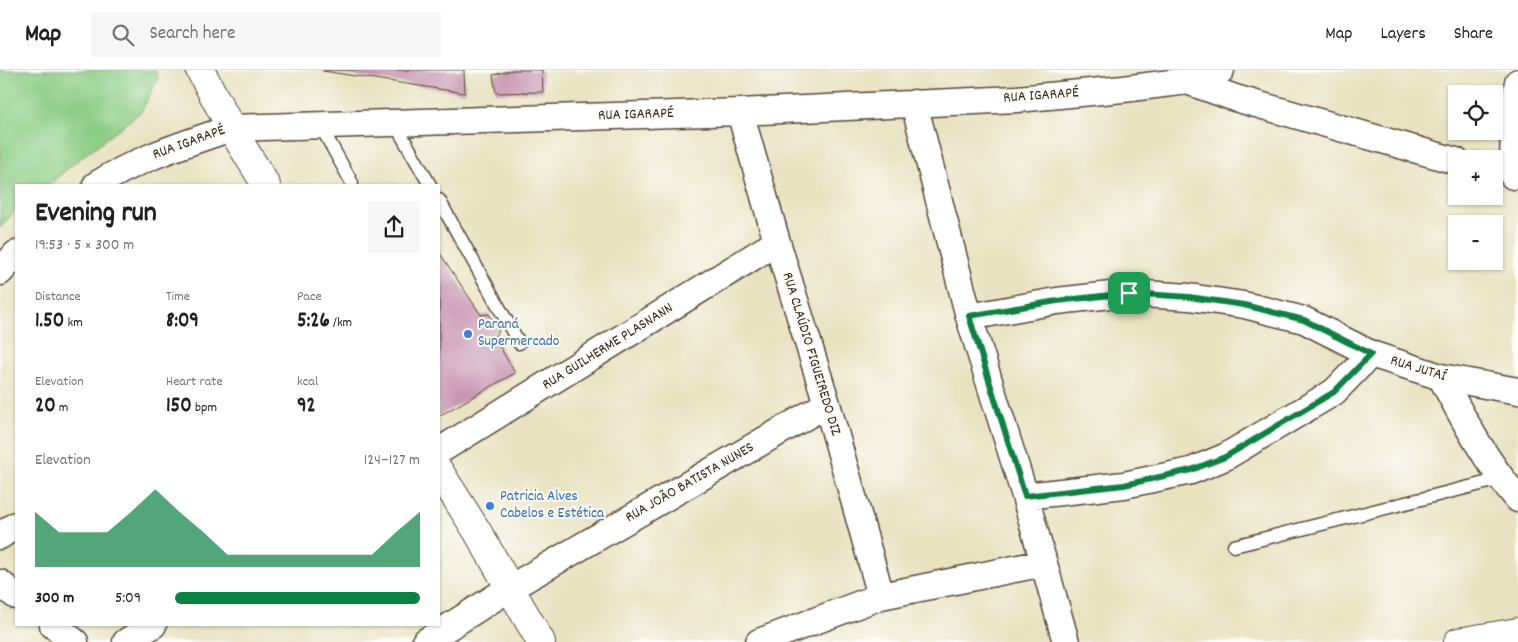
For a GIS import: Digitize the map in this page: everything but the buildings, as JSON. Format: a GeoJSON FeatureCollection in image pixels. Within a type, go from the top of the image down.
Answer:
{"type":"FeatureCollection","features":[{"type":"Feature","properties":{"kind":"street"},"geometry":{"type":"LineString","coordinates":[[200,70],[231,128],[265,184]]}},
{"type":"Feature","properties":{"kind":"street","name":"RUA IGARAPÉ"},"geometry":{"type":"LineString","coordinates":[[98,184],[110,176],[157,154],[231,128],[740,112],[1017,99],[1187,81],[1221,70]]}},
{"type":"Feature","properties":{"kind":"street","name":"RUA IGARAPÉ"},"geometry":{"type":"LineString","coordinates":[[1187,81],[1235,98],[1448,159]]}},
{"type":"Feature","properties":{"kind":"street"},"geometry":{"type":"LineString","coordinates":[[1508,175],[1514,105],[1518,82]]}},
{"type":"Feature","properties":{"kind":"street"},"geometry":{"type":"LineString","coordinates":[[914,103],[969,316],[1025,496],[1066,642]]}},
{"type":"Feature","properties":{"kind":"street","name":"RUA CLAÚDIO FIGUEIREDO DIZ"},"geometry":{"type":"LineString","coordinates":[[740,112],[777,242],[827,404],[881,596]]}},
{"type":"Feature","properties":{"kind":"street","name":"RUA GUILHERME PLASNANN"},"geometry":{"type":"LineString","coordinates":[[440,450],[777,242]]}},
{"type":"Feature","properties":{"kind":"street"},"geometry":{"type":"LineString","coordinates":[[0,272],[15,255]]}},
{"type":"Feature","properties":{"kind":"street","name":"RUA JUTAÍ"},"geometry":{"type":"LineString","coordinates":[[969,316],[1057,301],[1129,293],[1189,297],[1244,305],[1304,320],[1371,354],[1441,377],[1518,391]]}},
{"type":"Feature","properties":{"kind":"street"},"geometry":{"type":"LineString","coordinates":[[1025,496],[1124,485],[1191,470],[1225,457],[1334,392],[1371,354]]}},
{"type":"Feature","properties":{"kind":"street"},"geometry":{"type":"LineString","coordinates":[[1441,377],[1468,428],[1501,479],[1518,499]]}},
{"type":"Feature","properties":{"kind":"street","name":"RUA JOÃO BATISTA NUNES"},"geometry":{"type":"LineString","coordinates":[[425,642],[510,588],[827,404]]}},
{"type":"Feature","properties":{"kind":"street"},"geometry":{"type":"LineString","coordinates":[[440,473],[541,642]]}},
{"type":"Feature","properties":{"kind":"street"},"geometry":{"type":"LineString","coordinates":[[0,536],[15,526]]}},
{"type":"Feature","properties":{"kind":"street"},"geometry":{"type":"LineString","coordinates":[[759,642],[881,596],[1044,563]]}},
{"type":"Feature","properties":{"kind":"street"},"geometry":{"type":"LineString","coordinates":[[0,583],[15,595]]}},
{"type":"Feature","properties":{"kind":"street"},"geometry":{"type":"LineString","coordinates":[[54,626],[75,642]]}},
{"type":"Feature","properties":{"kind":"street"},"geometry":{"type":"LineString","coordinates":[[126,642],[151,626]]}},
{"type":"Feature","properties":{"kind":"street"},"geometry":{"type":"LineString","coordinates":[[1458,642],[1518,632]]}},
{"type":"Feature","properties":{"kind":"lane"},"geometry":{"type":"LineString","coordinates":[[394,122],[429,184]]}},
{"type":"Feature","properties":{"kind":"lane"},"geometry":{"type":"LineString","coordinates":[[320,125],[352,183]]}},
{"type":"Feature","properties":{"kind":"lane"},"geometry":{"type":"LineString","coordinates":[[440,202],[519,343]]}},
{"type":"Feature","properties":{"kind":"lane"},"geometry":{"type":"LineString","coordinates":[[1234,546],[1501,479]]}},
{"type":"Feature","properties":{"kind":"green space"},"geometry":{"type":"Polygon","coordinates":[[[0,70],[155,70],[158,78],[141,112],[74,163],[50,184],[15,184],[15,211],[0,228],[0,70]]]}},
{"type":"Feature","properties":{"kind":"place","name":"Paraná Supermercado"},"geometry":{"type":"Point","coordinates":[468,334]}},
{"type":"Feature","properties":{"kind":"place","name":"Patricia Alves Cabelos e Estética"},"geometry":{"type":"Point","coordinates":[490,506]}},
{"type":"Feature","properties":{"kind":"route"},"geometry":{"type":"LineString","coordinates":[[1129,293],[1189,297],[1244,305],[1304,320],[1371,354],[1334,392],[1225,457],[1191,470],[1124,485],[1025,496],[969,316],[1057,301],[1129,293]]}}]}
